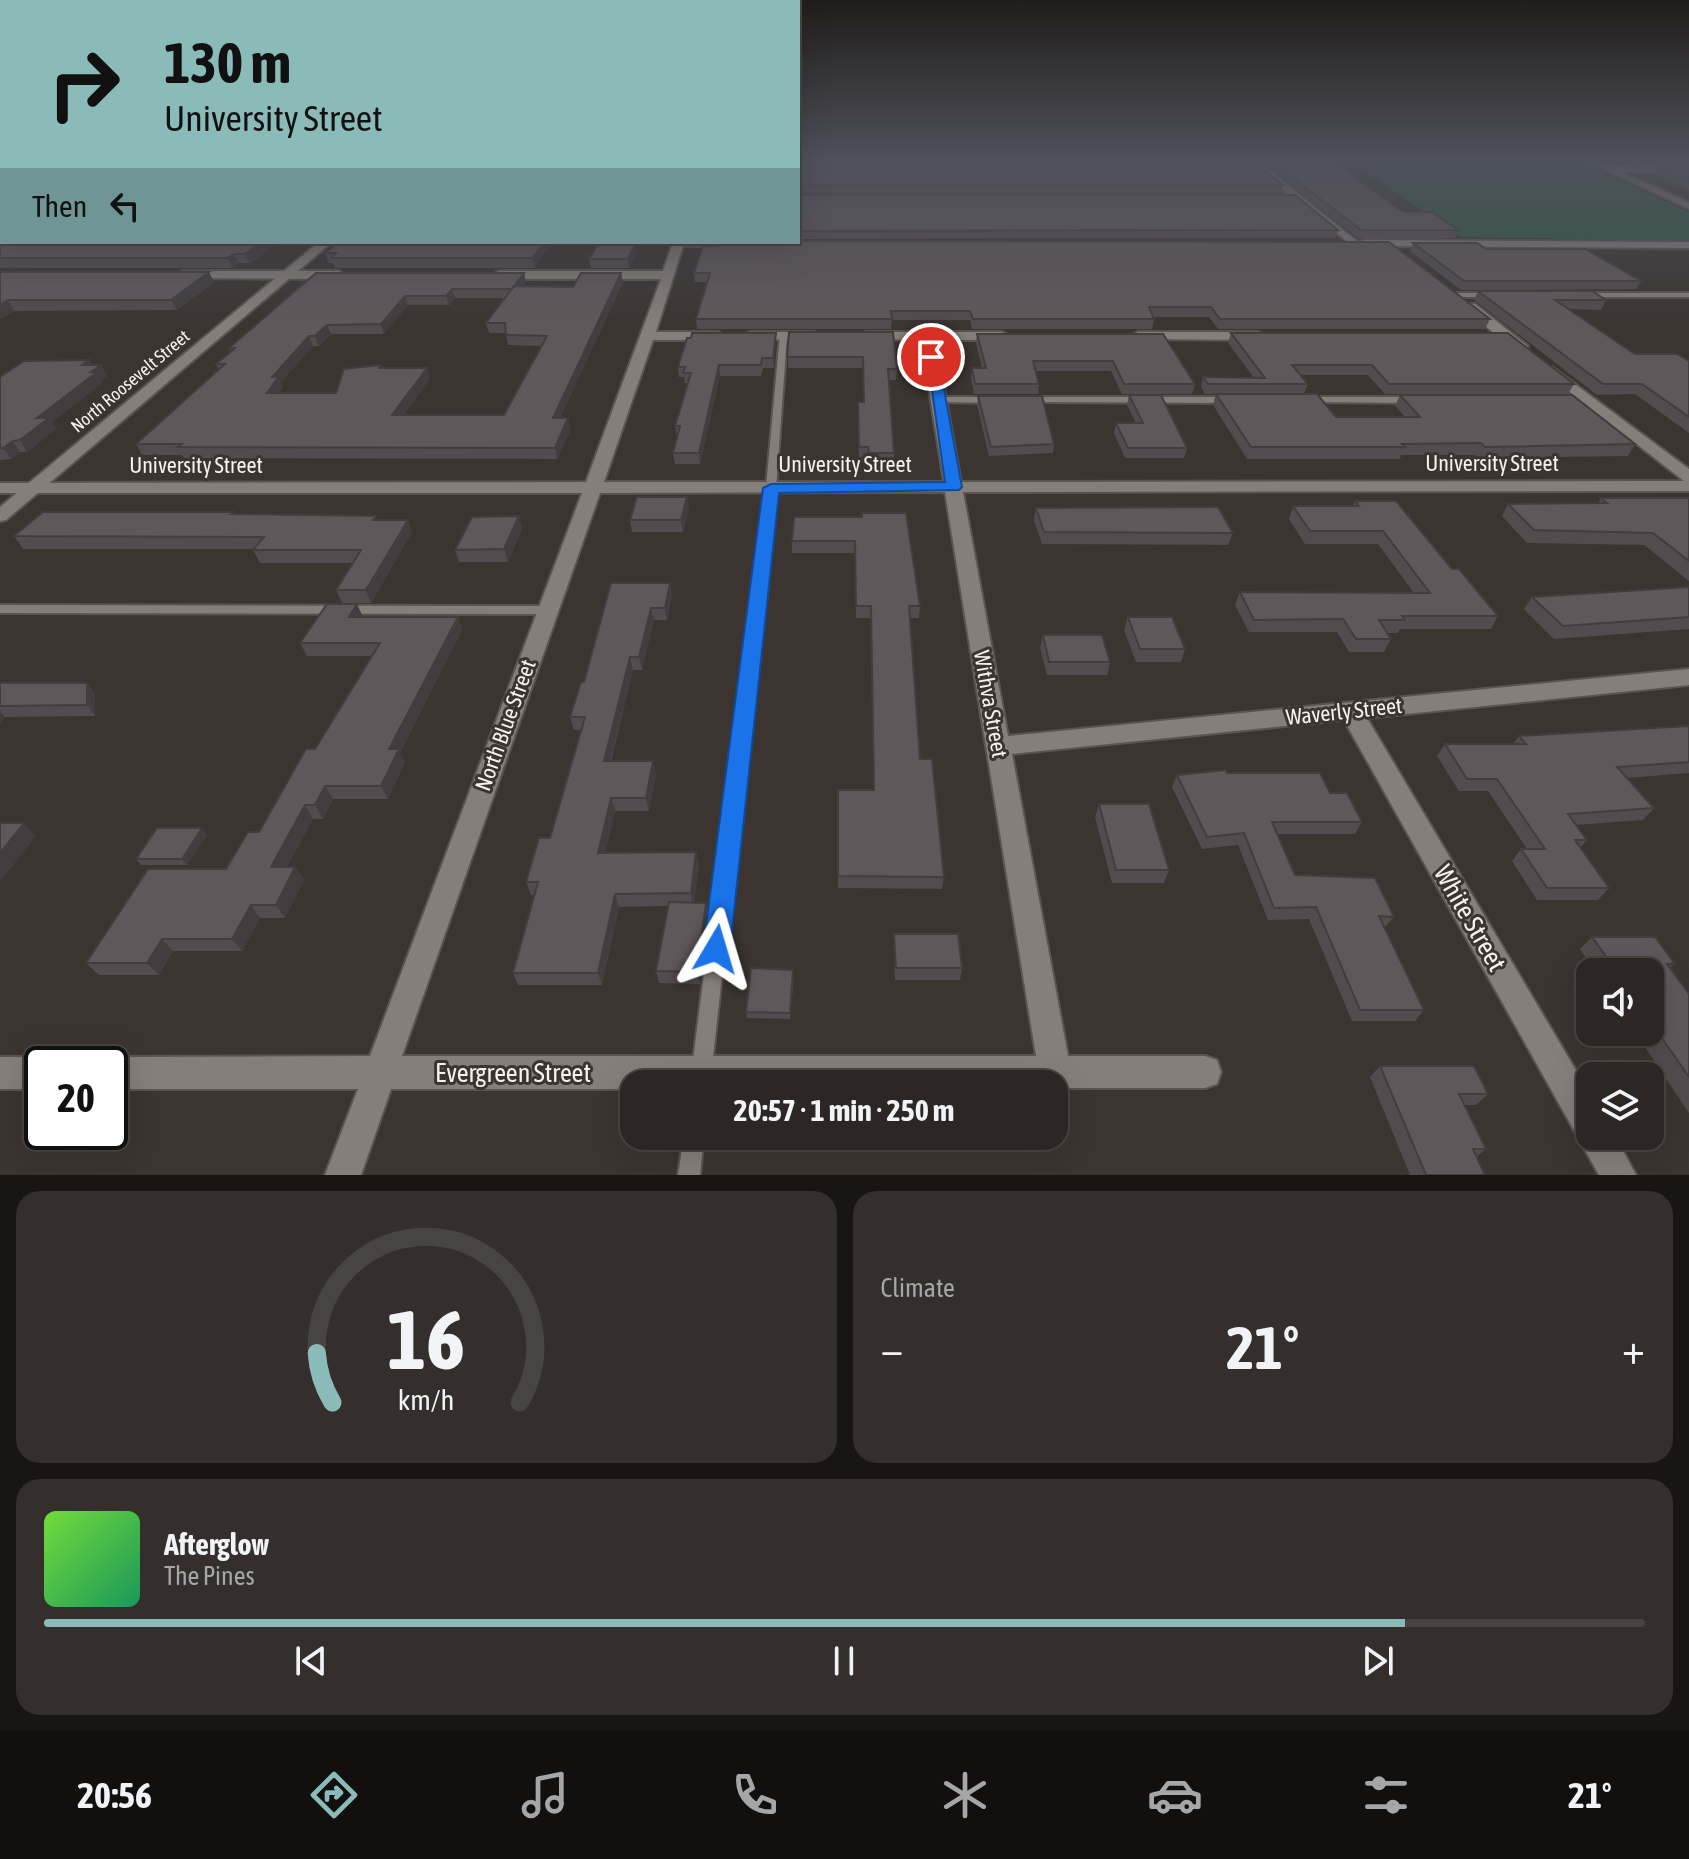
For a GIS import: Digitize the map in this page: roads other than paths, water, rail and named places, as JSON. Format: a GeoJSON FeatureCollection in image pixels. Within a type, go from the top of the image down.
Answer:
{"type":"FeatureCollection","features":[{"type":"Feature","properties":{"kind":"street"},"geometry":{"type":"LineString","coordinates":[[1319,215],[1353,243]]}},
{"type":"Feature","properties":{"kind":"street"},"geometry":{"type":"LineString","coordinates":[[1337,243],[1689,245]]}},
{"type":"Feature","properties":{"kind":"street"},"geometry":{"type":"LineString","coordinates":[[1388,243],[1410,260]]}},
{"type":"Feature","properties":{"kind":"street","name":"North Roosevelt Street"},"geometry":{"type":"LineString","coordinates":[[0,516],[324,244]]}},
{"type":"Feature","properties":{"kind":"street","name":"North Blue Street"},"geometry":{"type":"LineString","coordinates":[[343,1175],[590,488],[648,336],[678,244]]}},
{"type":"Feature","properties":{"kind":"street"},"geometry":{"type":"LineString","coordinates":[[175,275],[350,275]]}},
{"type":"Feature","properties":{"kind":"street"},"geometry":{"type":"LineString","coordinates":[[493,275],[667,275]]}},
{"type":"Feature","properties":{"kind":"street"},"geometry":{"type":"LineString","coordinates":[[1448,290],[1689,477]]}},
{"type":"Feature","properties":{"kind":"street"},"geometry":{"type":"LineString","coordinates":[[648,336],[826,336]]}},
{"type":"Feature","properties":{"kind":"street"},"geometry":{"type":"LineString","coordinates":[[855,336],[1021,336]]}},
{"type":"Feature","properties":{"kind":"street","name":"Withva Street"},"geometry":{"type":"LineString","coordinates":[[927,336],[1055,1070]]}},
{"type":"Feature","properties":{"kind":"street"},"geometry":{"type":"LineString","coordinates":[[1115,336],[1272,336]]}},
{"type":"Feature","properties":{"kind":"street"},"geometry":{"type":"LineString","coordinates":[[1475,336],[1506,336]]}},
{"type":"Feature","properties":{"kind":"street","name":"University Street"},"geometry":{"type":"LineString","coordinates":[[0,488],[1689,486]]}},
{"type":"Feature","properties":{"kind":"street","name":"Waverly Street"},"geometry":{"type":"LineString","coordinates":[[998,746],[1689,677]]}},
{"type":"Feature","properties":{"kind":"street","name":"White Street"},"geometry":{"type":"LineString","coordinates":[[1351,711],[1576,1102]]}},
{"type":"Feature","properties":{"kind":"street","name":"Evergreen Street"},"geometry":{"type":"LineString","coordinates":[[1068,1072],[1205,1072]]}},
{"type":"Feature","properties":{"kind":"street"},"geometry":{"type":"LineString","coordinates":[[0,1073],[24,1073]]}},
{"type":"Feature","properties":{"kind":"street","name":"Evergreen Street"},"geometry":{"type":"LineString","coordinates":[[128,1073],[620,1077]]}},
{"type":"Feature","properties":{"kind":"street"},"geometry":{"type":"LineString","coordinates":[[1604,1150],[1618,1175]]}},
{"type":"Feature","properties":{"kind":"lane"},"geometry":{"type":"LineString","coordinates":[[1448,290],[1501,295]]}},
{"type":"Feature","properties":{"kind":"lane"},"geometry":{"type":"LineString","coordinates":[[1579,295],[1689,295]]}},
{"type":"Feature","properties":{"kind":"lane"},"geometry":{"type":"LineString","coordinates":[[702,1070],[771,488],[783,336]]}},
{"type":"Feature","properties":{"kind":"lane"},"geometry":{"type":"LineString","coordinates":[[939,400],[1002,400]]}},
{"type":"Feature","properties":{"kind":"lane"},"geometry":{"type":"LineString","coordinates":[[1018,400],[1240,400]]}},
{"type":"Feature","properties":{"kind":"lane"},"geometry":{"type":"LineString","coordinates":[[1304,400],[1431,400]]}},
{"type":"Feature","properties":{"kind":"lane"},"geometry":{"type":"LineString","coordinates":[[1573,400],[1589,400]]}},
{"type":"Feature","properties":{"kind":"lane"},"geometry":{"type":"LineString","coordinates":[[0,609],[546,610]]}},
{"type":"Feature","properties":{"kind":"lane"},"geometry":{"type":"LineString","coordinates":[[689,1175],[692,1150]]}}]}
